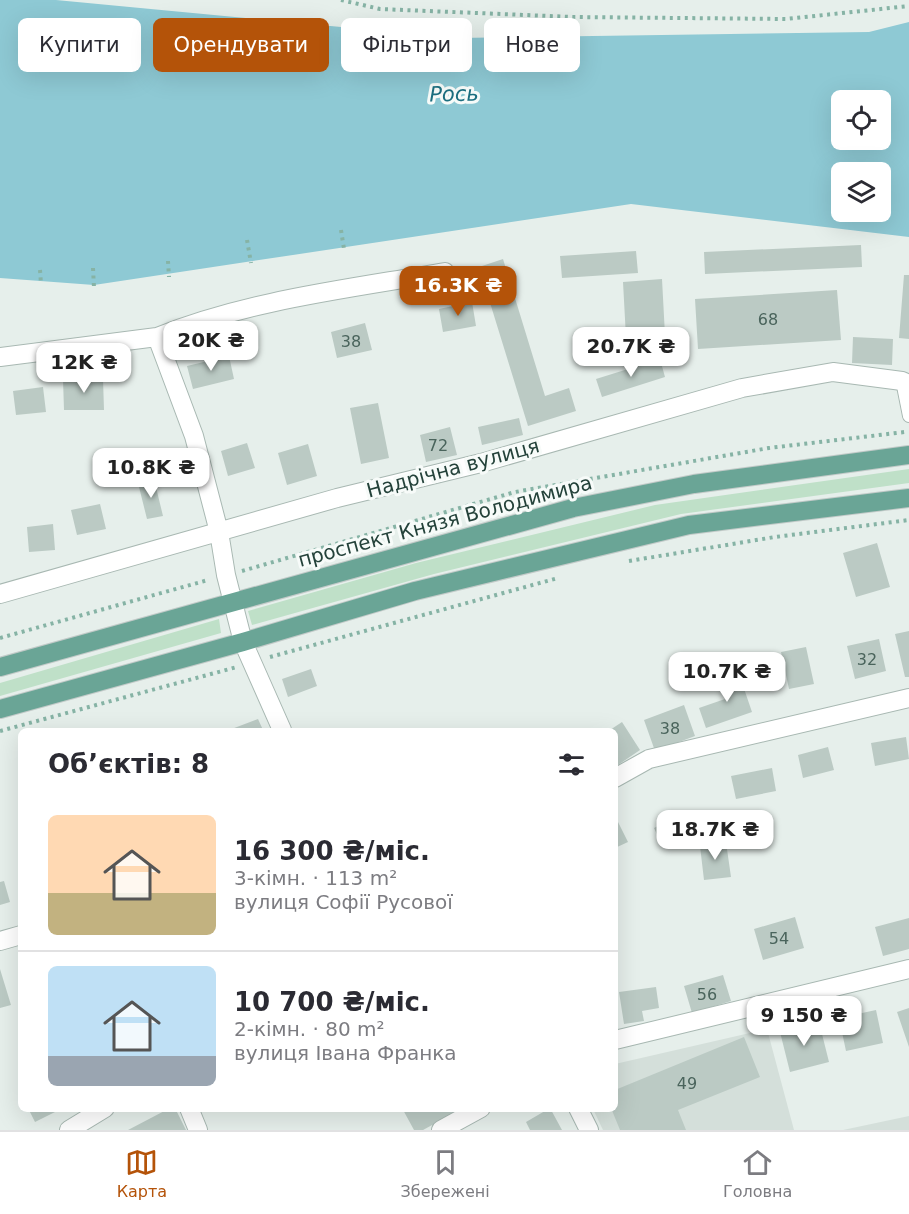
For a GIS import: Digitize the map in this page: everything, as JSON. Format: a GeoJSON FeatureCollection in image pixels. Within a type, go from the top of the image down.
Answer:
{"type":"FeatureCollection","features":[{"type":"Feature","properties":{"kind":"main road","name":"проспект Князя Володимира"},"geometry":{"type":"LineString","coordinates":[[0,667],[573,508],[694,484],[909,455]]}},
{"type":"Feature","properties":{"kind":"main road"},"geometry":{"type":"LineString","coordinates":[[0,709],[243,642],[415,591],[689,525],[909,498]]}},
{"type":"Feature","properties":{"kind":"street"},"geometry":{"type":"LineString","coordinates":[[0,357],[157,337],[201,319],[278,301],[445,272]]}},
{"type":"Feature","properties":{"kind":"street"},"geometry":{"type":"LineString","coordinates":[[157,337],[194,436],[219,532],[232,603],[243,642],[281,728]]}},
{"type":"Feature","properties":{"kind":"street","name":"Надрічна вулиця"},"geometry":{"type":"LineString","coordinates":[[0,594],[337,498],[481,463],[742,388],[833,372],[905,382]]}},
{"type":"Feature","properties":{"kind":"street"},"geometry":{"type":"LineString","coordinates":[[618,775],[649,759],[909,698]]}},
{"type":"Feature","properties":{"kind":"street"},"geometry":{"type":"LineString","coordinates":[[0,941],[18,936]]}},
{"type":"Feature","properties":{"kind":"street"},"geometry":{"type":"LineString","coordinates":[[618,1039],[909,969]]}},
{"type":"Feature","properties":{"kind":"street"},"geometry":{"type":"LineString","coordinates":[[69,1130],[98,1112]]}},
{"type":"Feature","properties":{"kind":"street"},"geometry":{"type":"LineString","coordinates":[[191,1112],[198,1130]]}},
{"type":"Feature","properties":{"kind":"street"},"geometry":{"type":"LineString","coordinates":[[441,1130],[474,1112]]}},
{"type":"Feature","properties":{"kind":"street"},"geometry":{"type":"LineString","coordinates":[[580,1112],[589,1130]]}},
{"type":"Feature","properties":{"kind":"lane"},"geometry":{"type":"LineString","coordinates":[[905,382],[909,416]]}},
{"type":"Feature","properties":{"kind":"path"},"geometry":{"type":"LineString","coordinates":[[341,0],[380,9],[609,17],[786,19],[909,6]]}},
{"type":"Feature","properties":{"kind":"path"},"geometry":{"type":"LineString","coordinates":[[341,230],[344,249]]}},
{"type":"Feature","properties":{"kind":"path"},"geometry":{"type":"LineString","coordinates":[[247,240],[251,263]]}},
{"type":"Feature","properties":{"kind":"path"},"geometry":{"type":"LineString","coordinates":[[168,261],[169,277]]}},
{"type":"Feature","properties":{"kind":"path"},"geometry":{"type":"LineString","coordinates":[[93,268],[94,288]]}},
{"type":"Feature","properties":{"kind":"path"},"geometry":{"type":"LineString","coordinates":[[40,270],[41,284]]}},
{"type":"Feature","properties":{"kind":"path"},"geometry":{"type":"LineString","coordinates":[[619,563],[682,550],[909,520]]}},
{"type":"Feature","properties":{"kind":"path"},"geometry":{"type":"LineString","coordinates":[[0,731],[565,576]]}},
{"type":"Feature","properties":{"kind":"shaded area"},"geometry":{"type":"Polygon","coordinates":[[[767,1029],[794,1130],[603,1130],[594,1112],[618,1112],[618,1063],[767,1029]]]}},
{"type":"Feature","properties":{"kind":"shaded area"},"geometry":{"type":"Polygon","coordinates":[[[909,1116],[909,1130],[843,1130],[909,1116]]]}},
{"type":"Feature","properties":{"kind":"green space"},"geometry":{"type":"Polygon","coordinates":[[[909,469],[909,483],[681,514],[434,574],[252,625],[248,611],[416,563],[655,505],[909,469]]]}},
{"type":"Feature","properties":{"kind":"green space"},"geometry":{"type":"Polygon","coordinates":[[[219,619],[221,633],[0,696],[0,683],[219,619]]]}},
{"type":"Feature","properties":{"kind":"water","name":"Рось"},"geometry":{"type":"Polygon","coordinates":[[[0,0],[56,0],[246,18],[153,18],[153,72],[329,72],[329,26],[341,27],[341,72],[472,72],[472,38],[484,38],[484,72],[580,72],[580,36],[869,32],[909,22],[909,237],[631,204],[94,285],[0,278],[0,0]]]}},
{"type":"Feature","properties":{"kind":"building"},"geometry":{"type":"Polygon","coordinates":[[[861,245],[862,267],[705,274],[704,252],[861,245]]]}},
{"type":"Feature","properties":{"kind":"building"},"geometry":{"type":"Polygon","coordinates":[[[636,251],[638,273],[562,278],[560,256],[636,251]]]}},
{"type":"Feature","properties":{"kind":"building"},"geometry":{"type":"Polygon","coordinates":[[[503,259],[545,396],[569,388],[576,411],[528,426],[479,267],[503,259]]]}},
{"type":"Feature","properties":{"kind":"building"},"geometry":{"type":"Polygon","coordinates":[[[904,275],[909,275],[909,339],[899,338],[904,275]]]}},
{"type":"Feature","properties":{"kind":"building"},"geometry":{"type":"Polygon","coordinates":[[[662,279],[666,354],[627,356],[623,282],[662,279]]]}},
{"type":"Feature","properties":{"kind":"building"},"geometry":{"type":"Polygon","coordinates":[[[837,290],[841,340],[698,349],[695,299],[837,290]]]}},
{"type":"Feature","properties":{"kind":"building"},"geometry":{"type":"Polygon","coordinates":[[[472,302],[476,326],[443,332],[439,309],[472,302]]]}},
{"type":"Feature","properties":{"kind":"building"},"geometry":{"type":"Polygon","coordinates":[[[365,323],[372,350],[337,358],[331,332],[365,323]]]}},
{"type":"Feature","properties":{"kind":"building"},"geometry":{"type":"Polygon","coordinates":[[[853,337],[893,339],[892,365],[852,363],[853,337]]]}},
{"type":"Feature","properties":{"kind":"building"},"geometry":{"type":"Polygon","coordinates":[[[229,356],[234,379],[193,389],[187,366],[229,356]]]}},
{"type":"Feature","properties":{"kind":"building"},"geometry":{"type":"Polygon","coordinates":[[[660,359],[665,377],[602,397],[596,379],[660,359]]]}},
{"type":"Feature","properties":{"kind":"building"},"geometry":{"type":"Polygon","coordinates":[[[63,379],[103,379],[104,410],[64,410],[63,379]]]}},
{"type":"Feature","properties":{"kind":"building"},"geometry":{"type":"Polygon","coordinates":[[[43,387],[46,412],[16,415],[13,391],[43,387]]]}},
{"type":"Feature","properties":{"kind":"building"},"geometry":{"type":"Polygon","coordinates":[[[378,403],[389,458],[361,464],[350,408],[378,403]]]}},
{"type":"Feature","properties":{"kind":"building"},"geometry":{"type":"Polygon","coordinates":[[[519,418],[523,435],[482,445],[478,427],[519,418]]]}},
{"type":"Feature","properties":{"kind":"building"},"geometry":{"type":"Polygon","coordinates":[[[450,427],[457,455],[426,462],[420,435],[450,427]]]}},
{"type":"Feature","properties":{"kind":"building"},"geometry":{"type":"Polygon","coordinates":[[[247,443],[255,468],[228,476],[221,451],[247,443]]]}},
{"type":"Feature","properties":{"kind":"building"},"geometry":{"type":"Polygon","coordinates":[[[308,444],[317,476],[287,485],[278,453],[308,444]]]}},
{"type":"Feature","properties":{"kind":"building"},"geometry":{"type":"Polygon","coordinates":[[[154,479],[163,516],[147,519],[138,483],[154,479]]]}},
{"type":"Feature","properties":{"kind":"building"},"geometry":{"type":"Polygon","coordinates":[[[100,504],[106,529],[77,535],[71,510],[100,504]]]}},
{"type":"Feature","properties":{"kind":"building"},"geometry":{"type":"Polygon","coordinates":[[[53,524],[55,550],[29,552],[27,527],[53,524]]]}},
{"type":"Feature","properties":{"kind":"building"},"geometry":{"type":"Polygon","coordinates":[[[877,543],[890,587],[856,597],[843,553],[877,543]]]}},
{"type":"Feature","properties":{"kind":"building"},"geometry":{"type":"Polygon","coordinates":[[[909,631],[909,677],[905,677],[895,634],[909,631]]]}},
{"type":"Feature","properties":{"kind":"building"},"geometry":{"type":"Polygon","coordinates":[[[879,639],[886,671],[855,679],[847,646],[879,639]]]}},
{"type":"Feature","properties":{"kind":"building"},"geometry":{"type":"Polygon","coordinates":[[[806,647],[814,684],[789,689],[781,652],[806,647]]]}},
{"type":"Feature","properties":{"kind":"building"},"geometry":{"type":"Polygon","coordinates":[[[311,669],[317,686],[288,697],[282,679],[311,669]]]}},
{"type":"Feature","properties":{"kind":"building"},"geometry":{"type":"Polygon","coordinates":[[[739,674],[752,712],[706,728],[699,708],[725,699],[719,681],[739,674]]]}},
{"type":"Feature","properties":{"kind":"building"},"geometry":{"type":"Polygon","coordinates":[[[684,705],[695,736],[655,751],[644,720],[684,705]]]}},
{"type":"Feature","properties":{"kind":"building"},"geometry":{"type":"Polygon","coordinates":[[[258,719],[262,728],[234,728],[258,719]]]}},
{"type":"Feature","properties":{"kind":"building"},"geometry":{"type":"Polygon","coordinates":[[[622,722],[640,750],[618,765],[618,728],[613,728],[622,722]]]}},
{"type":"Feature","properties":{"kind":"building"},"geometry":{"type":"Polygon","coordinates":[[[906,737],[909,759],[875,766],[871,743],[906,737]]]}},
{"type":"Feature","properties":{"kind":"building"},"geometry":{"type":"Polygon","coordinates":[[[828,747],[834,770],[803,778],[798,755],[828,747]]]}},
{"type":"Feature","properties":{"kind":"building"},"geometry":{"type":"Polygon","coordinates":[[[772,768],[776,791],[736,799],[731,776],[772,768]]]}},
{"type":"Feature","properties":{"kind":"building"},"geometry":{"type":"Polygon","coordinates":[[[682,814],[693,836],[664,849],[654,828],[682,814]]]}},
{"type":"Feature","properties":{"kind":"building"},"geometry":{"type":"Polygon","coordinates":[[[618,822],[628,842],[618,847],[618,822]]]}},
{"type":"Feature","properties":{"kind":"building"},"geometry":{"type":"Polygon","coordinates":[[[726,842],[731,877],[704,880],[700,846],[726,842]]]}},
{"type":"Feature","properties":{"kind":"building"},"geometry":{"type":"Polygon","coordinates":[[[4,881],[10,902],[0,905],[0,882],[4,881]]]}},
{"type":"Feature","properties":{"kind":"building"},"geometry":{"type":"Polygon","coordinates":[[[795,917],[804,948],[763,960],[754,929],[795,917]]]}},
{"type":"Feature","properties":{"kind":"building"},"geometry":{"type":"Polygon","coordinates":[[[909,918],[909,949],[883,956],[875,927],[909,918]]]}},
{"type":"Feature","properties":{"kind":"building"},"geometry":{"type":"Polygon","coordinates":[[[0,969],[11,1005],[0,1008],[0,969]]]}},
{"type":"Feature","properties":{"kind":"building"},"geometry":{"type":"Polygon","coordinates":[[[723,975],[731,1001],[692,1013],[684,986],[723,975]]]}},
{"type":"Feature","properties":{"kind":"building"},"geometry":{"type":"Polygon","coordinates":[[[656,987],[659,1008],[642,1011],[644,1021],[624,1024],[619,992],[656,987]]]}},
{"type":"Feature","properties":{"kind":"building"},"geometry":{"type":"Polygon","coordinates":[[[909,1008],[909,1047],[897,1012],[909,1008]]]}},
{"type":"Feature","properties":{"kind":"building"},"geometry":{"type":"Polygon","coordinates":[[[876,1010],[883,1043],[846,1051],[839,1018],[876,1010]]]}},
{"type":"Feature","properties":{"kind":"building"},"geometry":{"type":"Polygon","coordinates":[[[819,1022],[829,1062],[790,1072],[780,1032],[819,1022]]]}},
{"type":"Feature","properties":{"kind":"building"},"geometry":{"type":"Polygon","coordinates":[[[744,1037],[760,1077],[678,1110],[686,1130],[620,1130],[613,1112],[618,1112],[618,1089],[744,1037]]]}},
{"type":"Feature","properties":{"kind":"building"},"geometry":{"type":"Polygon","coordinates":[[[30,1112],[55,1112],[35,1122],[30,1112]]]}},
{"type":"Feature","properties":{"kind":"building"},"geometry":{"type":"Polygon","coordinates":[[[162,1112],[177,1112],[186,1130],[128,1130],[162,1112]]]}},
{"type":"Feature","properties":{"kind":"building"},"geometry":{"type":"Polygon","coordinates":[[[404,1112],[456,1112],[423,1130],[414,1130],[404,1112]]]}},
{"type":"Feature","properties":{"kind":"building"},"geometry":{"type":"Polygon","coordinates":[[[543,1112],[552,1112],[562,1130],[530,1130],[526,1122],[543,1112]]]}}]}
